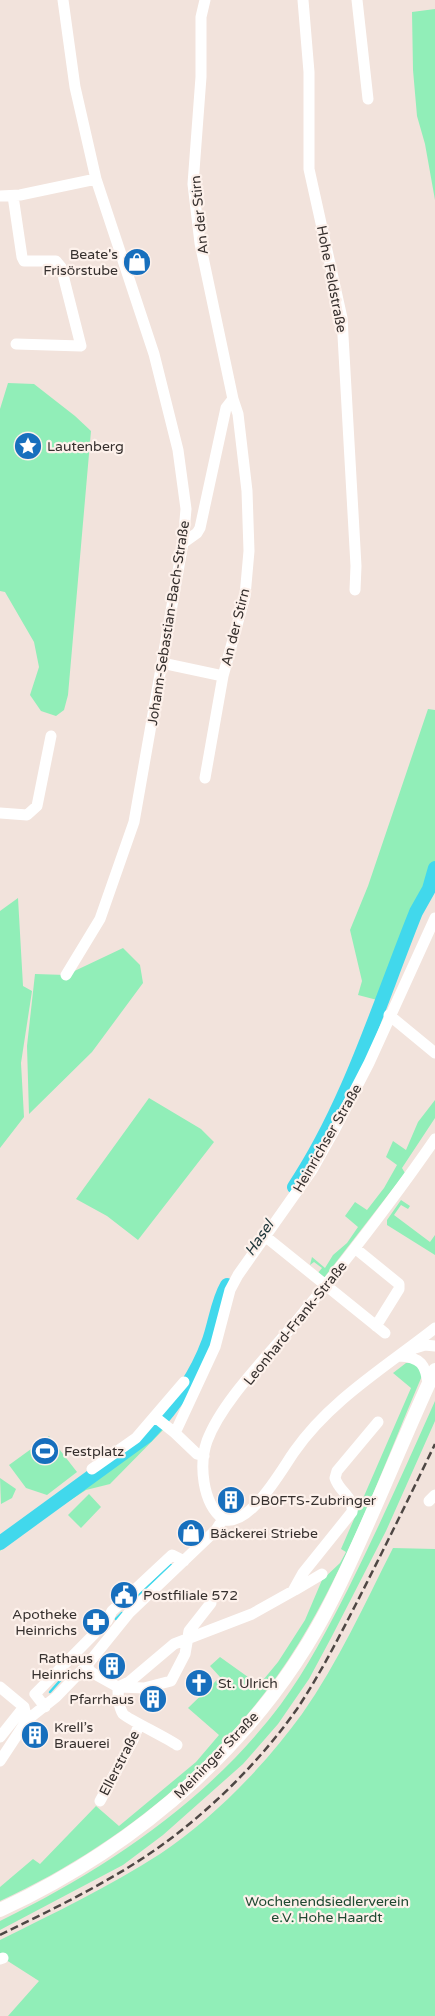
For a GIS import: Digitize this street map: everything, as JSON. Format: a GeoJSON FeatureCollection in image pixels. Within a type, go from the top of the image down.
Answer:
{"type":"FeatureCollection","features":[{"type":"Feature","properties":{"kind":"main road","name":"Meininger Straße"},"geometry":{"type":"LineString","coordinates":[[0,1910],[112,1848],[156,1814],[203,1773],[252,1721],[296,1662],[333,1599],[435,1370]]}},
{"type":"Feature","properties":{"kind":"street","name":"Johann-Sebastian-Bach-Straße"},"geometry":{"type":"LineString","coordinates":[[63,0],[75,87],[96,179],[154,354],[178,450],[186,509],[183,543],[134,822],[100,919],[66,975]]}},
{"type":"Feature","properties":{"kind":"street","name":"Hohe Feldstraße"},"geometry":{"type":"LineString","coordinates":[[303,0],[308,72],[309,169],[342,318],[356,590]]}},
{"type":"Feature","properties":{"kind":"street"},"geometry":{"type":"LineString","coordinates":[[357,0],[368,99]]}},
{"type":"Feature","properties":{"kind":"street","name":"An der Stirn"},"geometry":{"type":"LineString","coordinates":[[203,1],[193,184],[200,243],[238,414],[247,492],[249,551],[245,596],[223,676],[205,778]]}},
{"type":"Feature","properties":{"kind":"street"},"geometry":{"type":"LineString","coordinates":[[0,196],[13,196],[96,179]]}},
{"type":"Feature","properties":{"kind":"street"},"geometry":{"type":"LineString","coordinates":[[13,196],[22,257],[24,261],[30,263],[56,261],[61,267],[81,346],[16,344]]}},
{"type":"Feature","properties":{"kind":"street"},"geometry":{"type":"LineString","coordinates":[[183,543],[197,533],[200,528],[226,408],[233,398]]}},
{"type":"Feature","properties":{"kind":"street","name":"An der Stirn"},"geometry":{"type":"LineString","coordinates":[[162,663],[223,676]]}},
{"type":"Feature","properties":{"kind":"street"},"geometry":{"type":"LineString","coordinates":[[0,812],[27,815],[37,806],[51,736]]}},
{"type":"Feature","properties":{"kind":"street","name":"Heinrichser Straße"},"geometry":{"type":"LineString","coordinates":[[175,1433],[215,1347],[230,1290],[238,1275],[312,1170],[336,1128],[369,1064],[389,1015],[435,918]]}},
{"type":"Feature","properties":{"kind":"street"},"geometry":{"type":"LineString","coordinates":[[389,1015],[435,1053]]}},
{"type":"Feature","properties":{"kind":"street","name":"Leonhard-Frank-Straße"},"geometry":{"type":"LineString","coordinates":[[223,1519],[214,1510],[204,1482],[204,1456],[210,1433],[223,1410],[356,1249],[435,1139]]}},
{"type":"Feature","properties":{"kind":"street"},"geometry":{"type":"LineString","coordinates":[[266,1236],[381,1330],[399,1289],[399,1284],[356,1249]]}},
{"type":"Feature","properties":{"kind":"street"},"geometry":{"type":"LineString","coordinates":[[0,1761],[28,1720],[45,1707],[87,1665],[111,1624],[112,1612],[143,1591],[172,1555],[184,1561],[216,1530],[223,1519],[234,1519],[257,1503],[270,1489],[298,1447],[322,1419],[360,1385],[435,1328]]}},
{"type":"Feature","properties":{"kind":"street"},"geometry":{"type":"LineString","coordinates":[[403,1353],[425,1345],[435,1346]]}},
{"type":"Feature","properties":{"kind":"street"},"geometry":{"type":"LineString","coordinates":[[403,1353],[422,1363],[426,1371],[428,1385]]}},
{"type":"Feature","properties":{"kind":"street"},"geometry":{"type":"LineString","coordinates":[[92,1469],[136,1438],[184,1382]]}},
{"type":"Feature","properties":{"kind":"street"},"geometry":{"type":"LineString","coordinates":[[155,1417],[197,1454],[204,1456]]}},
{"type":"Feature","properties":{"kind":"street"},"geometry":{"type":"LineString","coordinates":[[293,1591],[303,1572],[352,1512],[353,1505],[350,1498],[335,1478],[337,1471],[378,1422]]}},
{"type":"Feature","properties":{"kind":"street"},"geometry":{"type":"LineString","coordinates":[[118,1687],[129,1682],[174,1644],[252,1614],[322,1574]]}},
{"type":"Feature","properties":{"kind":"street"},"geometry":{"type":"LineString","coordinates":[[76,1654],[87,1665],[90,1672],[118,1687],[144,1688],[170,1681],[185,1654],[186,1639],[189,1631],[211,1604]]}},
{"type":"Feature","properties":{"kind":"street"},"geometry":{"type":"LineString","coordinates":[[45,1707],[35,1694],[76,1654],[111,1624]]}},
{"type":"Feature","properties":{"kind":"street"},"geometry":{"type":"LineString","coordinates":[[0,1687],[24,1707],[28,1720]]}},
{"type":"Feature","properties":{"kind":"street"},"geometry":{"type":"LineString","coordinates":[[118,1687],[122,1713],[139,1725],[150,1728],[177,1745]]}},
{"type":"Feature","properties":{"kind":"street"},"geometry":{"type":"LineString","coordinates":[[0,1737],[24,1707]]}},
{"type":"Feature","properties":{"kind":"street","name":"Ellerstraße"},"geometry":{"type":"LineString","coordinates":[[100,1801],[133,1740],[139,1725]]}},
{"type":"Feature","properties":{"kind":"green space"},"geometry":{"type":"Polygon","coordinates":[[[435,9],[435,200],[425,144],[417,116],[413,70],[412,12],[435,9]]]}},
{"type":"Feature","properties":{"kind":"green space"},"geometry":{"type":"Polygon","coordinates":[[[8,383],[34,384],[91,431],[68,695],[64,710],[56,716],[41,711],[30,695],[39,667],[34,642],[5,592],[0,591],[0,409],[8,383]]]}},
{"type":"Feature","properties":{"kind":"green space"},"geometry":{"type":"Polygon","coordinates":[[[428,709],[435,710],[435,868],[429,889],[416,912],[381,1001],[358,995],[362,981],[350,930],[368,886],[428,709]]]}},
{"type":"Feature","properties":{"kind":"green space"},"geometry":{"type":"Polygon","coordinates":[[[18,898],[23,986],[32,991],[21,1063],[24,1117],[0,1148],[0,911],[18,898]]]}},
{"type":"Feature","properties":{"kind":"green space"},"geometry":{"type":"Polygon","coordinates":[[[123,948],[140,965],[143,983],[92,1052],[29,1114],[27,1046],[35,974],[66,975],[123,948]]]}},
{"type":"Feature","properties":{"kind":"green space"},"geometry":{"type":"Polygon","coordinates":[[[149,1098],[201,1129],[214,1142],[138,1240],[107,1216],[76,1199],[149,1098]]]}},
{"type":"Feature","properties":{"kind":"green space"},"geometry":{"type":"Polygon","coordinates":[[[435,1100],[435,1118],[402,1168],[405,1173],[323,1279],[317,1274],[322,1268],[314,1262],[310,1265],[312,1257],[325,1268],[333,1255],[347,1243],[358,1227],[345,1216],[355,1202],[367,1210],[384,1188],[397,1165],[386,1157],[393,1141],[406,1150],[418,1122],[435,1100]]]}},
{"type":"Feature","properties":{"kind":"green space"},"geometry":{"type":"Polygon","coordinates":[[[401,1200],[410,1206],[408,1209],[401,1205],[394,1215],[430,1242],[435,1235],[435,1255],[387,1225],[387,1220],[401,1200]]]}},
{"type":"Feature","properties":{"kind":"green space"},"geometry":{"type":"Polygon","coordinates":[[[412,1362],[424,1371],[351,1544],[318,1611],[271,1685],[240,1724],[206,1760],[169,1794],[129,1825],[88,1853],[45,1879],[0,1901],[0,1887],[33,1859],[40,1864],[96,1806],[119,1826],[196,1762],[219,1735],[188,1708],[220,1677],[210,1666],[220,1657],[259,1685],[278,1662],[305,1620],[322,1580],[340,1563],[346,1552],[341,1549],[411,1388],[393,1373],[406,1363],[412,1362]]]}},
{"type":"Feature","properties":{"kind":"green space"},"geometry":{"type":"Polygon","coordinates":[[[435,1401],[435,1421],[386,1531],[309,1679],[278,1724],[243,1764],[163,1835],[123,1865],[0,1930],[0,1921],[79,1878],[117,1855],[154,1829],[221,1771],[252,1739],[281,1704],[308,1663],[348,1589],[435,1401]]]}},
{"type":"Feature","properties":{"kind":"green space"},"geometry":{"type":"Polygon","coordinates":[[[156,1422],[165,1428],[110,1484],[86,1490],[23,1531],[0,1551],[0,1536],[109,1462],[156,1422]]]}},
{"type":"Feature","properties":{"kind":"green space","name":"Festplatz"},"geometry":{"type":"Polygon","coordinates":[[[49,1436],[77,1472],[47,1495],[26,1488],[9,1465],[49,1436]]]}},
{"type":"Feature","properties":{"kind":"green space"},"geometry":{"type":"Polygon","coordinates":[[[0,1478],[16,1489],[12,1498],[1,1504],[0,1478]]]}},
{"type":"Feature","properties":{"kind":"green space"},"geometry":{"type":"Polygon","coordinates":[[[89,1494],[101,1507],[81,1528],[68,1515],[89,1494]]]}},
{"type":"Feature","properties":{"kind":"green space","name":"Wochenendsiedlerverein e.V. Hohe Haardt"},"geometry":{"type":"Polygon","coordinates":[[[393,1548],[435,1549],[435,2016],[8,2016],[39,1981],[3,1958],[0,1959],[0,1940],[101,1889],[160,1854],[199,1825],[237,1790],[272,1752],[315,1694],[350,1632],[393,1548]]]}},
{"type":"Feature","properties":{"kind":"waterway","name":"Hasel"},"geometry":{"type":"LineString","coordinates":[[294,1187],[314,1155],[347,1088],[416,912],[429,889],[435,868]]}},
{"type":"Feature","properties":{"kind":"waterway","name":"Hasel"},"geometry":{"type":"LineString","coordinates":[[0,1543],[147,1436],[156,1426],[182,1393],[203,1356],[227,1285]]}},
{"type":"Feature","properties":{"kind":"waterway"},"geometry":{"type":"LineString","coordinates":[[136,1598],[171,1565]]}},
{"type":"Feature","properties":{"kind":"waterway"},"geometry":{"type":"LineString","coordinates":[[116,1619],[122,1613]]}},
{"type":"Feature","properties":{"kind":"waterway"},"geometry":{"type":"LineString","coordinates":[[50,1692],[66,1674]]}},
{"type":"Feature","properties":{"kind":"railway"},"geometry":{"type":"LineString","coordinates":[[0,1935],[83,1893],[162,1845],[217,1800],[268,1747],[297,1709],[321,1671],[435,1444]]}},
{"type":"Feature","properties":{"kind":"place","name":"Beate's Frisörstube"},"geometry":{"type":"Point","coordinates":[137,262]}},
{"type":"Feature","properties":{"kind":"place","name":"Lautenberg"},"geometry":{"type":"Point","coordinates":[28,446]}},
{"type":"Feature","properties":{"kind":"place","name":"Festplatz"},"geometry":{"type":"Point","coordinates":[45,1451]}},
{"type":"Feature","properties":{"kind":"place","name":"DB0FTS-Zubringer"},"geometry":{"type":"Point","coordinates":[231,1500]}},
{"type":"Feature","properties":{"kind":"place","name":"Bäckerei Striebe"},"geometry":{"type":"Point","coordinates":[191,1533]}},
{"type":"Feature","properties":{"kind":"place","name":"Postfiliale 572"},"geometry":{"type":"Point","coordinates":[124,1595]}},
{"type":"Feature","properties":{"kind":"place","name":"Apotheke Heinrichs"},"geometry":{"type":"Point","coordinates":[96,1622]}},
{"type":"Feature","properties":{"kind":"place","name":"Rathaus Heinrichs"},"geometry":{"type":"Point","coordinates":[112,1666]}},
{"type":"Feature","properties":{"kind":"place","name":"St. Ulrich"},"geometry":{"type":"Point","coordinates":[199,1683]}},
{"type":"Feature","properties":{"kind":"place","name":"Pfarrhaus"},"geometry":{"type":"Point","coordinates":[153,1699]}},
{"type":"Feature","properties":{"kind":"place","name":"Krell’s Brauerei"},"geometry":{"type":"Point","coordinates":[35,1735]}}]}
